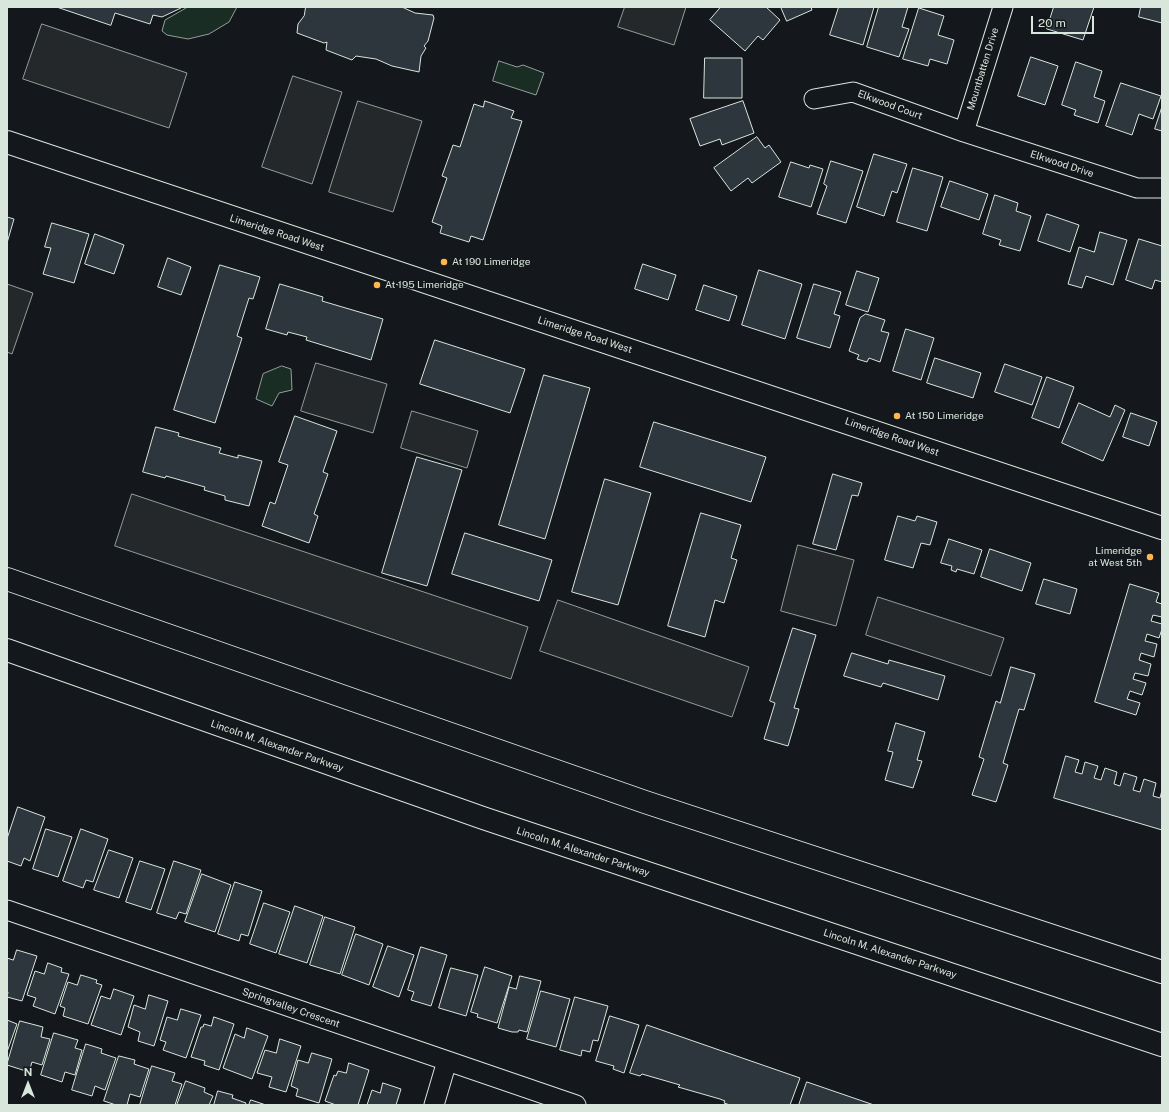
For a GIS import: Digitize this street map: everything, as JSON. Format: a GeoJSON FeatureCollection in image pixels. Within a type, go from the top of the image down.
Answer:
{"type":"FeatureCollection","features":[{"type":"Feature","properties":{"kind":"main road","name":"Limeridge Road West"},"geometry":{"type":"LineString","coordinates":[[7,142],[1162,528]]}},
{"type":"Feature","properties":{"kind":"main road"},"geometry":{"type":"LineString","coordinates":[[7,579],[645,802],[1162,972]]}},
{"type":"Feature","properties":{"kind":"main road","name":"Lincoln M. Alexander Parkway"},"geometry":{"type":"LineString","coordinates":[[7,650],[483,818],[1162,1045]]}},
{"type":"Feature","properties":{"kind":"street","name":"Mountbatten Drive"},"geometry":{"type":"LineString","coordinates":[[964,132],[1003,7]]}},
{"type":"Feature","properties":{"kind":"street","name":"Elkwood Court"},"geometry":{"type":"LineString","coordinates":[[814,99],[854,92],[964,132]]}},
{"type":"Feature","properties":{"kind":"street","name":"Elkwood Drive"},"geometry":{"type":"LineString","coordinates":[[964,132],[1137,188],[1162,188]]}},
{"type":"Feature","properties":{"kind":"street","name":"Springvalley Crescent"},"geometry":{"type":"LineString","coordinates":[[7,910],[576,1105]]}},
{"type":"Feature","properties":{"kind":"street"},"geometry":{"type":"LineString","coordinates":[[434,1105],[447,1061]]}},
{"type":"Feature","properties":{"kind":"green space"},"geometry":{"type":"Polygon","coordinates":[[[186,7],[237,7],[229,22],[209,34],[188,39],[167,35],[162,31],[165,20],[186,7]]]}},
{"type":"Feature","properties":{"kind":"green space"},"geometry":{"type":"Polygon","coordinates":[[[499,61],[517,67],[523,65],[544,73],[536,95],[493,81],[499,61]]]}},
{"type":"Feature","properties":{"kind":"green space"},"geometry":{"type":"Polygon","coordinates":[[[282,366],[291,369],[292,390],[279,393],[272,406],[256,399],[263,374],[282,366]]]}},
{"type":"Feature","properties":{"kind":"shaded area"},"geometry":{"type":"Polygon","coordinates":[[[625,7],[686,7],[674,45],[618,27],[625,7]]]}},
{"type":"Feature","properties":{"kind":"shaded area"},"geometry":{"type":"Polygon","coordinates":[[[42,24],[187,73],[169,128],[23,79],[42,24]]]}},
{"type":"Feature","properties":{"kind":"shaded area"},"geometry":{"type":"Polygon","coordinates":[[[293,76],[342,92],[312,184],[262,167],[293,76]]]}},
{"type":"Feature","properties":{"kind":"shaded area"},"geometry":{"type":"Polygon","coordinates":[[[358,101],[422,121],[393,212],[329,192],[358,101]]]}},
{"type":"Feature","properties":{"kind":"shaded area"},"geometry":{"type":"Polygon","coordinates":[[[7,284],[33,293],[12,354],[7,352],[7,284]]]}},
{"type":"Feature","properties":{"kind":"shaded area"},"geometry":{"type":"Polygon","coordinates":[[[316,363],[387,384],[373,433],[301,411],[316,363]]]}},
{"type":"Feature","properties":{"kind":"shaded area"},"geometry":{"type":"Polygon","coordinates":[[[412,411],[478,431],[467,468],[401,448],[412,411]]]}},
{"type":"Feature","properties":{"kind":"shaded area"},"geometry":{"type":"Polygon","coordinates":[[[132,494],[528,627],[511,679],[115,546],[132,494]]]}},
{"type":"Feature","properties":{"kind":"shaded area"},"geometry":{"type":"Polygon","coordinates":[[[798,545],[854,560],[836,626],[781,611],[798,545]]]}},
{"type":"Feature","properties":{"kind":"shaded area"},"geometry":{"type":"Polygon","coordinates":[[[878,597],[1004,638],[991,676],[866,635],[878,597]]]}},
{"type":"Feature","properties":{"kind":"shaded area"},"geometry":{"type":"Polygon","coordinates":[[[558,600],[749,667],[732,717],[540,651],[558,600]]]}},
{"type":"Feature","properties":{"kind":"building"},"geometry":{"type":"Polygon","coordinates":[[[57,7],[181,8],[162,17],[153,15],[150,24],[115,13],[111,25],[57,7]]]}},
{"type":"Feature","properties":{"kind":"building"},"geometry":{"type":"Polygon","coordinates":[[[306,7],[402,7],[415,13],[433,15],[434,18],[428,41],[424,46],[426,48],[421,56],[419,72],[392,66],[376,59],[356,56],[352,60],[326,50],[327,42],[324,43],[297,33],[298,24],[304,16],[306,7]]]}},
{"type":"Feature","properties":{"kind":"building"},"geometry":{"type":"Polygon","coordinates":[[[721,7],[766,7],[780,20],[763,40],[758,36],[745,51],[710,20],[721,7]]]}},
{"type":"Feature","properties":{"kind":"building"},"geometry":{"type":"Polygon","coordinates":[[[781,7],[811,7],[812,10],[787,21],[781,7]]]}},
{"type":"Feature","properties":{"kind":"building"},"geometry":{"type":"Polygon","coordinates":[[[839,7],[874,7],[863,45],[830,35],[839,7]]]}},
{"type":"Feature","properties":{"kind":"building"},"geometry":{"type":"Polygon","coordinates":[[[879,7],[908,7],[902,27],[909,29],[899,57],[867,47],[879,7]]]}},
{"type":"Feature","properties":{"kind":"building"},"geometry":{"type":"Polygon","coordinates":[[[1054,7],[1094,7],[1083,40],[1047,29],[1054,7]]]}},
{"type":"Feature","properties":{"kind":"building"},"geometry":{"type":"Polygon","coordinates":[[[1141,7],[1162,7],[1162,23],[1139,17],[1141,7]]]}},
{"type":"Feature","properties":{"kind":"building"},"geometry":{"type":"Polygon","coordinates":[[[919,8],[944,16],[938,35],[954,40],[947,64],[930,59],[928,66],[903,59],[919,8]]]}},
{"type":"Feature","properties":{"kind":"building"},"geometry":{"type":"Polygon","coordinates":[[[1031,57],[1058,66],[1045,105],[1018,96],[1031,57]]]}},
{"type":"Feature","properties":{"kind":"building"},"geometry":{"type":"Polygon","coordinates":[[[705,58],[742,58],[742,98],[704,98],[705,58]]]}},
{"type":"Feature","properties":{"kind":"building"},"geometry":{"type":"Polygon","coordinates":[[[1076,62],[1102,71],[1094,97],[1105,101],[1098,123],[1074,115],[1076,110],[1062,105],[1076,62]]]}},
{"type":"Feature","properties":{"kind":"building"},"geometry":{"type":"Polygon","coordinates":[[[1121,83],[1161,96],[1153,119],[1139,114],[1132,135],[1106,126],[1121,83]]]}},
{"type":"Feature","properties":{"kind":"building"},"geometry":{"type":"Polygon","coordinates":[[[485,101],[514,111],[511,118],[522,121],[483,240],[471,236],[469,242],[440,233],[442,226],[432,222],[447,178],[442,176],[453,145],[460,147],[474,104],[483,107],[485,101]]]}},
{"type":"Feature","properties":{"kind":"building"},"geometry":{"type":"Polygon","coordinates":[[[743,101],[754,133],[722,145],[720,139],[700,146],[690,119],[743,101]]]}},
{"type":"Feature","properties":{"kind":"building"},"geometry":{"type":"Polygon","coordinates":[[[1162,107],[1162,131],[1155,129],[1162,107]]]}},
{"type":"Feature","properties":{"kind":"building"},"geometry":{"type":"Polygon","coordinates":[[[757,137],[765,148],[769,145],[781,162],[752,183],[748,178],[731,191],[714,168],[757,137]]]}},
{"type":"Feature","properties":{"kind":"building"},"geometry":{"type":"Polygon","coordinates":[[[874,154],[907,164],[897,193],[892,191],[884,216],[857,207],[874,154]]]}},
{"type":"Feature","properties":{"kind":"building"},"geometry":{"type":"Polygon","coordinates":[[[831,161],[863,171],[846,223],[817,214],[827,186],[824,184],[831,161]]]}},
{"type":"Feature","properties":{"kind":"building"},"geometry":{"type":"Polygon","coordinates":[[[791,162],[809,168],[810,165],[823,169],[811,207],[779,197],[791,162]]]}},
{"type":"Feature","properties":{"kind":"building"},"geometry":{"type":"Polygon","coordinates":[[[913,168],[943,177],[927,231],[897,222],[913,168]]]}},
{"type":"Feature","properties":{"kind":"building"},"geometry":{"type":"Polygon","coordinates":[[[950,181],[988,194],[979,220],[941,207],[950,181]]]}},
{"type":"Feature","properties":{"kind":"building"},"geometry":{"type":"Polygon","coordinates":[[[995,195],[1018,203],[1016,211],[1031,216],[1020,251],[999,245],[1001,240],[983,234],[995,195]]]}},
{"type":"Feature","properties":{"kind":"building"},"geometry":{"type":"Polygon","coordinates":[[[1047,214],[1079,225],[1070,252],[1038,241],[1047,214]]]}},
{"type":"Feature","properties":{"kind":"building"},"geometry":{"type":"Polygon","coordinates":[[[7,217],[14,219],[7,243],[7,217]]]}},
{"type":"Feature","properties":{"kind":"building"},"geometry":{"type":"Polygon","coordinates":[[[52,223],[89,234],[74,283],[43,274],[51,248],[45,247],[52,223]]]}},
{"type":"Feature","properties":{"kind":"building"},"geometry":{"type":"Polygon","coordinates":[[[1100,232],[1127,240],[1113,285],[1086,276],[1082,288],[1068,284],[1079,247],[1094,252],[1100,232]]]}},
{"type":"Feature","properties":{"kind":"building"},"geometry":{"type":"Polygon","coordinates":[[[95,234],[124,245],[114,274],[85,264],[95,234]]]}},
{"type":"Feature","properties":{"kind":"building"},"geometry":{"type":"Polygon","coordinates":[[[1139,239],[1162,246],[1162,282],[1155,280],[1152,289],[1126,280],[1139,239]]]}},
{"type":"Feature","properties":{"kind":"building"},"geometry":{"type":"Polygon","coordinates":[[[168,258],[191,267],[181,295],[158,287],[168,258]]]}},
{"type":"Feature","properties":{"kind":"building"},"geometry":{"type":"Polygon","coordinates":[[[643,264],[676,275],[668,300],[635,289],[643,264]]]}},
{"type":"Feature","properties":{"kind":"building"},"geometry":{"type":"Polygon","coordinates":[[[220,265],[260,277],[253,299],[249,298],[237,336],[242,338],[215,423],[174,410],[220,265]]]}},
{"type":"Feature","properties":{"kind":"building"},"geometry":{"type":"Polygon","coordinates":[[[759,270],[802,284],[785,339],[742,325],[759,270]]]}},
{"type":"Feature","properties":{"kind":"building"},"geometry":{"type":"Polygon","coordinates":[[[857,271],[879,278],[868,312],[846,305],[857,271]]]}},
{"type":"Feature","properties":{"kind":"building"},"geometry":{"type":"Polygon","coordinates":[[[280,284],[323,297],[322,301],[383,319],[371,360],[306,340],[307,337],[288,332],[287,335],[266,329],[280,284]]]}},
{"type":"Feature","properties":{"kind":"building"},"geometry":{"type":"Polygon","coordinates":[[[814,284],[841,292],[834,314],[840,316],[830,348],[797,338],[814,284]]]}},
{"type":"Feature","properties":{"kind":"building"},"geometry":{"type":"Polygon","coordinates":[[[704,285],[737,296],[729,321],[696,310],[704,285]]]}},
{"type":"Feature","properties":{"kind":"building"},"geometry":{"type":"Polygon","coordinates":[[[866,314],[885,320],[881,331],[889,333],[880,362],[869,358],[867,362],[857,359],[859,355],[849,351],[860,318],[866,314]]]}},
{"type":"Feature","properties":{"kind":"building"},"geometry":{"type":"Polygon","coordinates":[[[906,329],[934,338],[921,380],[893,371],[906,329]]]}},
{"type":"Feature","properties":{"kind":"building"},"geometry":{"type":"Polygon","coordinates":[[[435,340],[525,369],[510,413],[420,384],[435,340]]]}},
{"type":"Feature","properties":{"kind":"building"},"geometry":{"type":"Polygon","coordinates":[[[935,358],[981,373],[973,398],[927,383],[935,358]]]}},
{"type":"Feature","properties":{"kind":"building"},"geometry":{"type":"Polygon","coordinates":[[[1005,364],[1042,377],[1032,405],[995,392],[1005,364]]]}},
{"type":"Feature","properties":{"kind":"building"},"geometry":{"type":"Polygon","coordinates":[[[544,375],[590,388],[545,539],[499,525],[544,375]]]}},
{"type":"Feature","properties":{"kind":"building"},"geometry":{"type":"Polygon","coordinates":[[[1047,377],[1074,387],[1059,428],[1032,418],[1047,377]]]}},
{"type":"Feature","properties":{"kind":"building"},"geometry":{"type":"Polygon","coordinates":[[[1079,403],[1110,417],[1115,405],[1125,410],[1103,461],[1062,443],[1079,403]]]}},
{"type":"Feature","properties":{"kind":"building"},"geometry":{"type":"Polygon","coordinates":[[[1131,413],[1157,422],[1149,446],[1123,437],[1131,413]]]}},
{"type":"Feature","properties":{"kind":"building"},"geometry":{"type":"Polygon","coordinates":[[[295,416],[337,431],[323,472],[328,474],[314,514],[318,516],[309,543],[262,526],[270,502],[275,504],[288,465],[279,462],[295,416]]]}},
{"type":"Feature","properties":{"kind":"building"},"geometry":{"type":"Polygon","coordinates":[[[654,422],[766,457],[751,502],[640,467],[654,422]]]}},
{"type":"Feature","properties":{"kind":"building"},"geometry":{"type":"Polygon","coordinates":[[[156,427],[179,433],[178,436],[221,448],[219,453],[238,458],[238,455],[262,461],[249,506],[225,500],[225,496],[204,490],[205,487],[166,476],[165,478],[143,472],[156,427]]]}},
{"type":"Feature","properties":{"kind":"building"},"geometry":{"type":"Polygon","coordinates":[[[417,457],[462,470],[427,586],[382,573],[417,457]]]}},
{"type":"Feature","properties":{"kind":"building"},"geometry":{"type":"Polygon","coordinates":[[[833,474],[862,483],[858,496],[852,495],[836,550],[813,544],[833,474]]]}},
{"type":"Feature","properties":{"kind":"building"},"geometry":{"type":"Polygon","coordinates":[[[605,479],[651,493],[618,605],[572,592],[605,479]]]}},
{"type":"Feature","properties":{"kind":"building"},"geometry":{"type":"Polygon","coordinates":[[[701,513],[741,525],[731,558],[737,560],[724,603],[715,600],[705,637],[668,626],[701,513]]]}},
{"type":"Feature","properties":{"kind":"building"},"geometry":{"type":"Polygon","coordinates":[[[898,516],[915,521],[917,516],[937,522],[930,545],[921,543],[913,568],[885,560],[898,516]]]}},
{"type":"Feature","properties":{"kind":"building"},"geometry":{"type":"Polygon","coordinates":[[[465,533],[552,560],[539,601],[452,574],[465,533]]]}},
{"type":"Feature","properties":{"kind":"building"},"geometry":{"type":"Polygon","coordinates":[[[949,539],[982,550],[974,574],[957,569],[956,572],[951,570],[952,566],[941,563],[949,539]]]}},
{"type":"Feature","properties":{"kind":"building"},"geometry":{"type":"Polygon","coordinates":[[[990,549],[1031,563],[1022,591],[981,577],[990,549]]]}},
{"type":"Feature","properties":{"kind":"building"},"geometry":{"type":"Polygon","coordinates":[[[1044,579],[1077,589],[1070,614],[1036,604],[1044,579]]]}},
{"type":"Feature","properties":{"kind":"building"},"geometry":{"type":"Polygon","coordinates":[[[1130,584],[1159,593],[1156,602],[1162,604],[1162,617],[1153,615],[1151,621],[1162,624],[1159,638],[1147,634],[1145,641],[1157,644],[1154,657],[1141,653],[1139,660],[1151,664],[1148,676],[1135,673],[1133,679],[1146,683],[1142,695],[1130,691],[1127,699],[1140,703],[1136,715],[1095,702],[1130,584]]]}},
{"type":"Feature","properties":{"kind":"building"},"geometry":{"type":"Polygon","coordinates":[[[793,628],[816,635],[794,708],[799,709],[788,746],[764,739],[775,703],[770,701],[793,628]]]}},
{"type":"Feature","properties":{"kind":"building"},"geometry":{"type":"Polygon","coordinates":[[[852,653],[888,664],[889,660],[945,676],[938,700],[883,683],[881,687],[844,676],[852,653]]]}},
{"type":"Feature","properties":{"kind":"building"},"geometry":{"type":"Polygon","coordinates":[[[1011,667],[1035,674],[1024,710],[1019,709],[1003,763],[1008,765],[996,802],[972,795],[984,759],[979,757],[996,701],[1000,703],[1011,667]]]}},
{"type":"Feature","properties":{"kind":"building"},"geometry":{"type":"Polygon","coordinates":[[[896,723],[925,732],[917,760],[922,761],[913,788],[885,780],[893,752],[888,751],[896,723]]]}},
{"type":"Feature","properties":{"kind":"building"},"geometry":{"type":"Polygon","coordinates":[[[1066,756],[1079,760],[1075,772],[1082,774],[1085,762],[1098,766],[1094,778],[1101,780],[1105,768],[1117,772],[1114,784],[1120,786],[1124,773],[1137,777],[1133,790],[1140,792],[1144,779],[1156,783],[1153,796],[1160,798],[1162,790],[1162,830],[1054,798],[1066,756]]]}},
{"type":"Feature","properties":{"kind":"building"},"geometry":{"type":"Polygon","coordinates":[[[18,807],[45,817],[30,861],[24,858],[21,866],[7,861],[7,839],[18,807]]]}},
{"type":"Feature","properties":{"kind":"building"},"geometry":{"type":"Polygon","coordinates":[[[46,829],[72,837],[58,877],[33,869],[46,829]]]}},
{"type":"Feature","properties":{"kind":"building"},"geometry":{"type":"Polygon","coordinates":[[[81,829],[108,839],[93,882],[86,880],[83,888],[63,881],[81,829]]]}},
{"type":"Feature","properties":{"kind":"building"},"geometry":{"type":"Polygon","coordinates":[[[109,850],[133,858],[119,898],[94,890],[109,850]]]}},
{"type":"Feature","properties":{"kind":"building"},"geometry":{"type":"Polygon","coordinates":[[[140,861],[165,869],[151,910],[126,902],[140,861]]]}},
{"type":"Feature","properties":{"kind":"building"},"geometry":{"type":"Polygon","coordinates":[[[174,861],[201,870],[186,914],[179,912],[176,919],[157,913],[174,861]]]}},
{"type":"Feature","properties":{"kind":"building"},"geometry":{"type":"Polygon","coordinates":[[[202,874],[231,885],[215,932],[185,922],[202,874]]]}},
{"type":"Feature","properties":{"kind":"building"},"geometry":{"type":"Polygon","coordinates":[[[235,882],[262,891],[248,936],[241,934],[239,941],[218,934],[235,882]]]}},
{"type":"Feature","properties":{"kind":"building"},"geometry":{"type":"Polygon","coordinates":[[[264,903],[290,912],[276,953],[250,944],[264,903]]]}},
{"type":"Feature","properties":{"kind":"building"},"geometry":{"type":"Polygon","coordinates":[[[295,906],[323,916],[307,963],[279,954],[295,906]]]}},
{"type":"Feature","properties":{"kind":"building"},"geometry":{"type":"Polygon","coordinates":[[[325,917],[355,927],[340,974],[310,965],[325,917]]]}},
{"type":"Feature","properties":{"kind":"building"},"geometry":{"type":"Polygon","coordinates":[[[356,934],[383,944],[369,985],[342,975],[356,934]]]}},
{"type":"Feature","properties":{"kind":"building"},"geometry":{"type":"Polygon","coordinates":[[[388,946],[414,955],[399,997],[373,987],[388,946]]]}},
{"type":"Feature","properties":{"kind":"building"},"geometry":{"type":"Polygon","coordinates":[[[421,947],[447,955],[431,1006],[411,1000],[414,992],[408,990],[421,947]]]}},
{"type":"Feature","properties":{"kind":"building"},"geometry":{"type":"Polygon","coordinates":[[[17,950],[37,956],[22,1001],[7,997],[7,958],[13,960],[17,950]]]}},
{"type":"Feature","properties":{"kind":"building"},"geometry":{"type":"Polygon","coordinates":[[[48,963],[62,968],[61,972],[69,974],[55,1014],[33,1006],[36,998],[27,995],[35,971],[44,974],[48,963]]]}},
{"type":"Feature","properties":{"kind":"building"},"geometry":{"type":"Polygon","coordinates":[[[485,967],[512,976],[497,1023],[477,1017],[478,1014],[471,1012],[485,967]]]}},
{"type":"Feature","properties":{"kind":"building"},"geometry":{"type":"Polygon","coordinates":[[[451,968],[478,975],[466,1016],[439,1008],[451,968]]]}},
{"type":"Feature","properties":{"kind":"building"},"geometry":{"type":"Polygon","coordinates":[[[81,975],[97,980],[96,983],[102,985],[88,1024],[63,1016],[65,1008],[60,1006],[68,982],[77,985],[81,975]]]}},
{"type":"Feature","properties":{"kind":"building"},"geometry":{"type":"Polygon","coordinates":[[[520,976],[541,981],[527,1032],[519,1030],[518,1032],[512,1032],[498,1028],[509,987],[516,989],[520,976]]]}},
{"type":"Feature","properties":{"kind":"building"},"geometry":{"type":"Polygon","coordinates":[[[114,989],[134,996],[121,1035],[91,1025],[101,996],[110,999],[114,989]]]}},
{"type":"Feature","properties":{"kind":"building"},"geometry":{"type":"Polygon","coordinates":[[[541,991],[570,999],[556,1047],[527,1039],[541,991]]]}},
{"type":"Feature","properties":{"kind":"building"},"geometry":{"type":"Polygon","coordinates":[[[149,995],[168,1001],[154,1046],[138,1041],[140,1032],[128,1027],[134,1005],[145,1009],[149,995]]]}},
{"type":"Feature","properties":{"kind":"building"},"geometry":{"type":"Polygon","coordinates":[[[575,997],[608,1006],[598,1041],[593,1040],[590,1052],[582,1050],[581,1056],[560,1050],[575,997]]]}},
{"type":"Feature","properties":{"kind":"building"},"geometry":{"type":"Polygon","coordinates":[[[181,1009],[201,1015],[186,1058],[163,1050],[166,1042],[160,1040],[167,1017],[177,1020],[181,1009]]]}},
{"type":"Feature","properties":{"kind":"building"},"geometry":{"type":"Polygon","coordinates":[[[610,1016],[639,1025],[624,1073],[613,1069],[614,1066],[596,1061],[610,1016]]]}},
{"type":"Feature","properties":{"kind":"building"},"geometry":{"type":"Polygon","coordinates":[[[214,1017],[234,1024],[219,1070],[204,1065],[205,1061],[191,1057],[201,1027],[203,1027],[204,1024],[211,1026],[214,1017]]]}},
{"type":"Feature","properties":{"kind":"building"},"geometry":{"type":"Polygon","coordinates":[[[7,1020],[17,1024],[7,1052],[7,1020]]]}},
{"type":"Feature","properties":{"kind":"building"},"geometry":{"type":"Polygon","coordinates":[[[20,1021],[43,1027],[41,1037],[50,1039],[42,1065],[32,1062],[29,1072],[7,1065],[20,1021]]]}},
{"type":"Feature","properties":{"kind":"building"},"geometry":{"type":"Polygon","coordinates":[[[647,1025],[800,1078],[790,1105],[730,1105],[724,1103],[725,1101],[720,1099],[678,1087],[680,1085],[642,1074],[640,1076],[630,1073],[647,1025]]]}},
{"type":"Feature","properties":{"kind":"building"},"geometry":{"type":"Polygon","coordinates":[[[247,1028],[268,1036],[252,1079],[223,1068],[235,1034],[244,1038],[247,1028]]]}},
{"type":"Feature","properties":{"kind":"building"},"geometry":{"type":"Polygon","coordinates":[[[54,1033],[78,1040],[75,1048],[82,1050],[75,1075],[65,1072],[62,1082],[41,1075],[54,1033]]]}},
{"type":"Feature","properties":{"kind":"building"},"geometry":{"type":"Polygon","coordinates":[[[280,1039],[301,1046],[286,1092],[269,1087],[272,1077],[257,1073],[265,1050],[276,1053],[280,1039]]]}},
{"type":"Feature","properties":{"kind":"building"},"geometry":{"type":"Polygon","coordinates":[[[86,1044],[102,1049],[101,1053],[116,1058],[105,1090],[95,1086],[92,1096],[72,1090],[86,1044]]]}},
{"type":"Feature","properties":{"kind":"building"},"geometry":{"type":"Polygon","coordinates":[[[312,1053],[332,1059],[319,1103],[296,1096],[298,1089],[291,1086],[298,1060],[308,1063],[312,1053]]]}},
{"type":"Feature","properties":{"kind":"building"},"geometry":{"type":"Polygon","coordinates":[[[119,1056],[135,1060],[134,1064],[149,1069],[140,1097],[130,1094],[127,1105],[116,1105],[104,1101],[119,1056]]]}},
{"type":"Feature","properties":{"kind":"building"},"geometry":{"type":"Polygon","coordinates":[[[349,1063],[369,1070],[358,1105],[336,1105],[325,1101],[334,1075],[336,1076],[338,1071],[346,1073],[349,1063]]]}},
{"type":"Feature","properties":{"kind":"building"},"geometry":{"type":"Polygon","coordinates":[[[152,1066],[175,1073],[172,1081],[182,1084],[175,1105],[140,1105],[152,1066]]]}},
{"type":"Feature","properties":{"kind":"building"},"geometry":{"type":"Polygon","coordinates":[[[186,1081],[205,1088],[204,1092],[213,1096],[209,1105],[177,1105],[186,1081]]]}},
{"type":"Feature","properties":{"kind":"building"},"geometry":{"type":"Polygon","coordinates":[[[807,1082],[874,1105],[799,1105],[807,1082]]]}},
{"type":"Feature","properties":{"kind":"building"},"geometry":{"type":"Polygon","coordinates":[[[383,1083],[401,1089],[396,1105],[367,1105],[372,1090],[380,1093],[383,1083]]]}},
{"type":"Feature","properties":{"kind":"building"},"geometry":{"type":"Polygon","coordinates":[[[218,1091],[233,1095],[232,1098],[246,1103],[245,1105],[214,1105],[218,1091]]]}},
{"type":"Feature","properties":{"kind":"building"},"geometry":{"type":"Polygon","coordinates":[[[251,1100],[266,1105],[249,1105],[251,1100]]]}},
{"type":"Feature","properties":{"kind":"place","name":"At 190 Limeridge"},"geometry":{"type":"Point","coordinates":[444,262]}},
{"type":"Feature","properties":{"kind":"place","name":"At 195 Limeridge"},"geometry":{"type":"Point","coordinates":[377,285]}},
{"type":"Feature","properties":{"kind":"place","name":"At 150 Limeridge"},"geometry":{"type":"Point","coordinates":[897,416]}},
{"type":"Feature","properties":{"kind":"place","name":"Limeridge at West 5th"},"geometry":{"type":"Point","coordinates":[1150,557]}}]}
